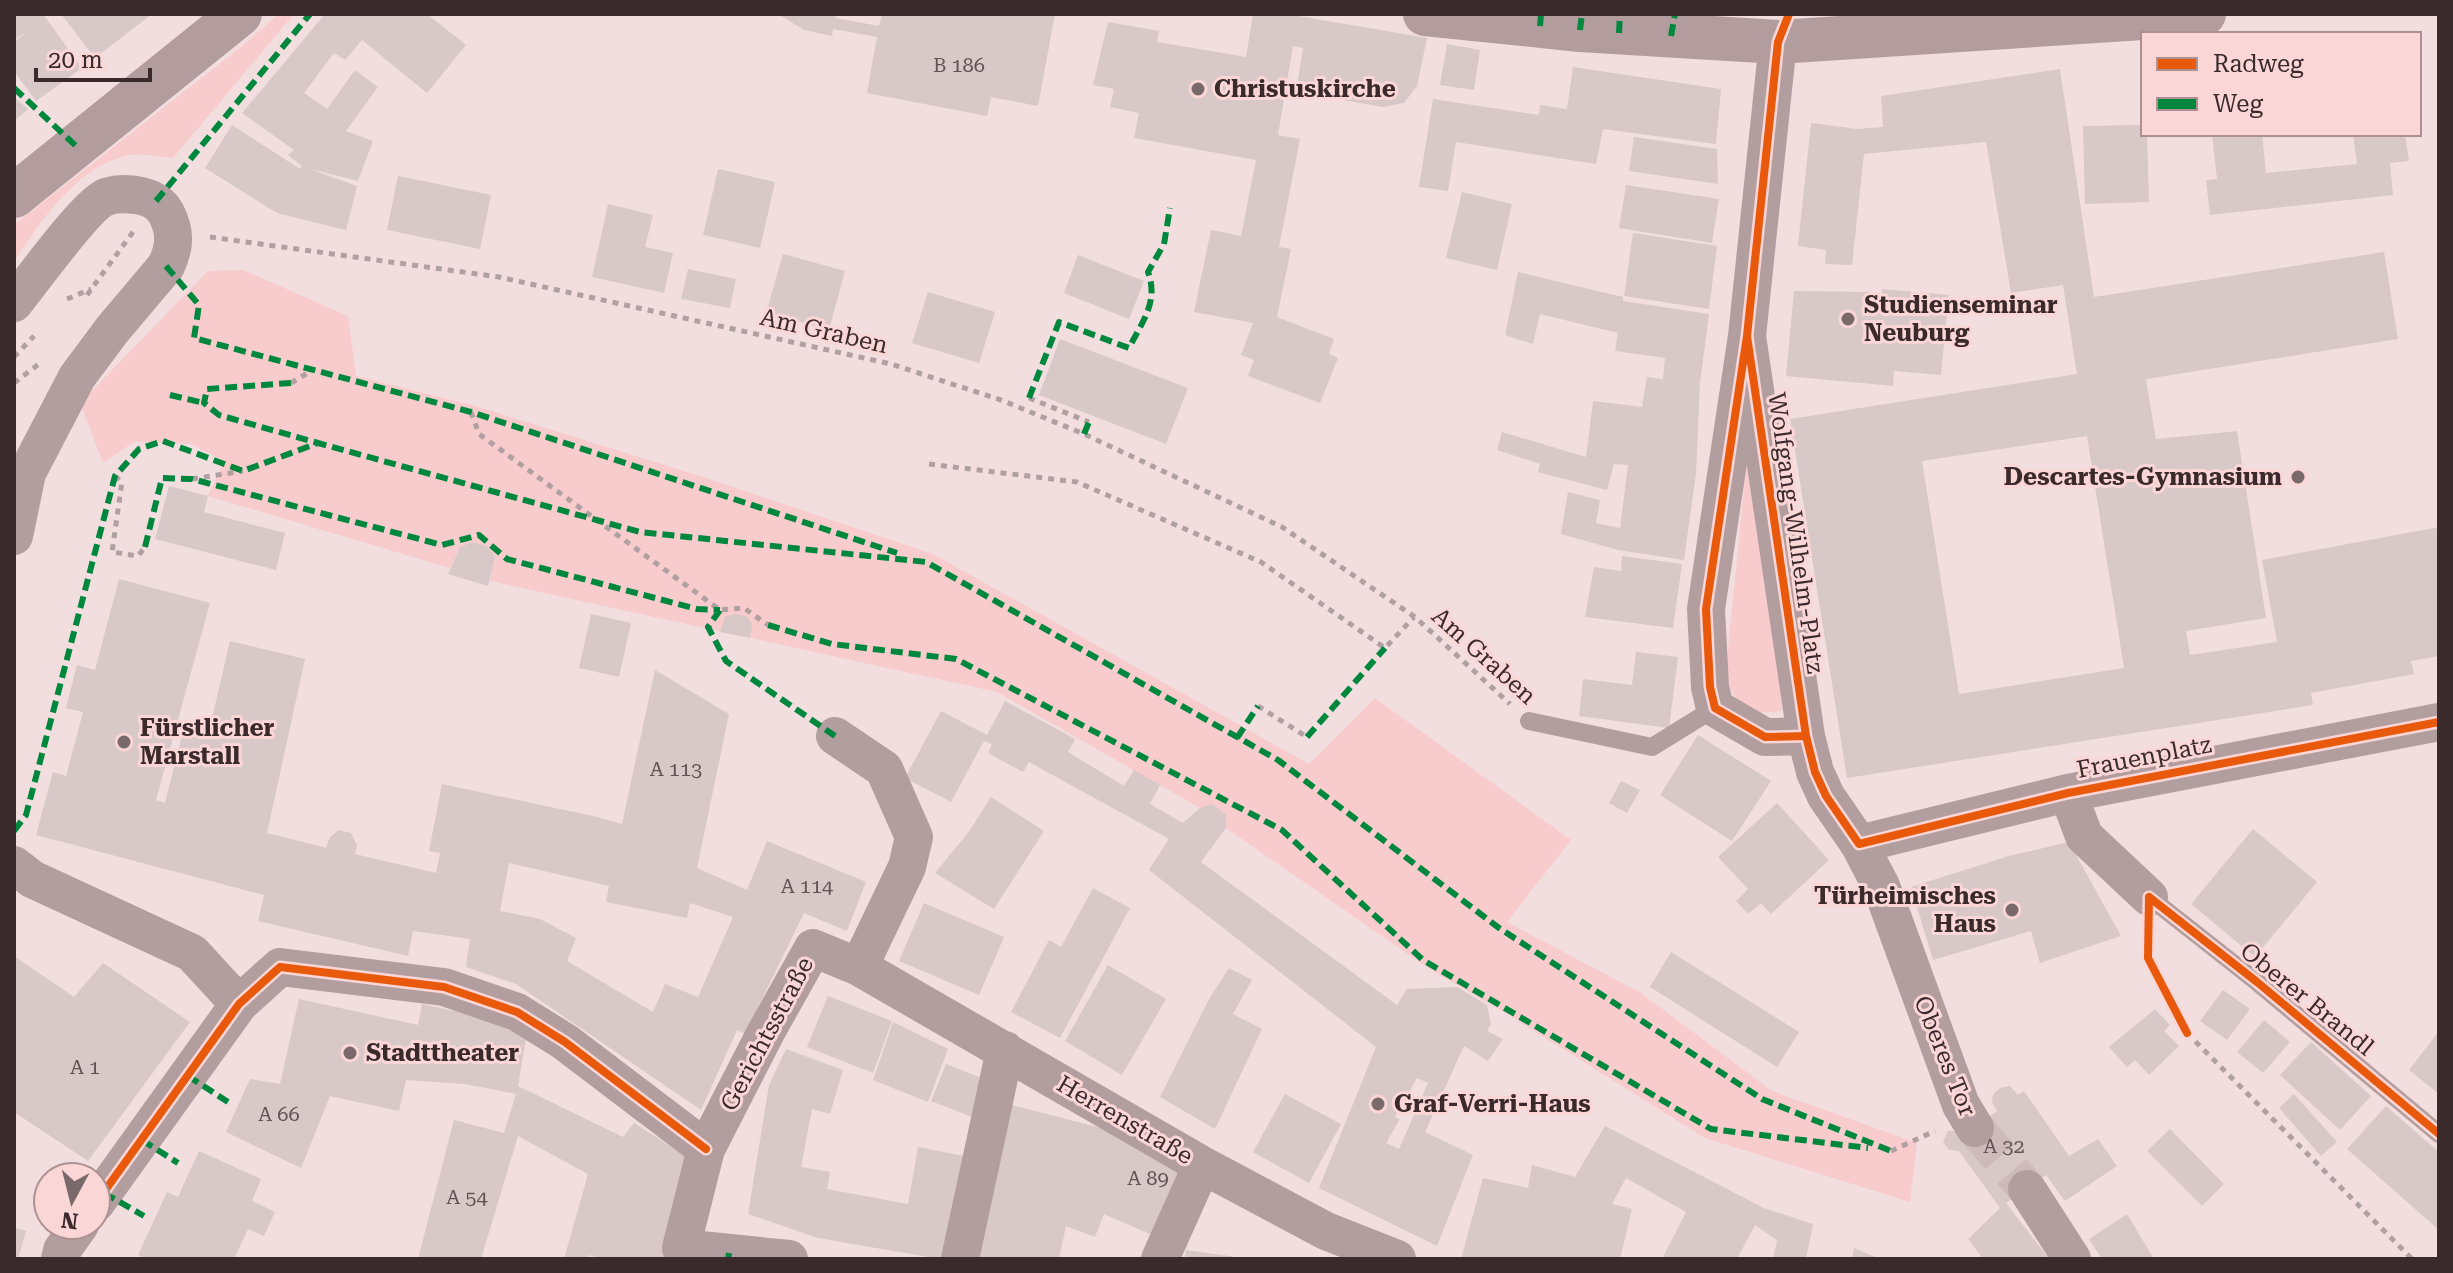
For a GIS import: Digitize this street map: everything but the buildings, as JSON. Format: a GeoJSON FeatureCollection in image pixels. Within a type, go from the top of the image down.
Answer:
{"type":"FeatureCollection","features":[{"type":"Feature","properties":{"kind":"main road"},"geometry":{"type":"LineString","coordinates":[[14,196],[240,14]]}},
{"type":"Feature","properties":{"kind":"main road"},"geometry":{"type":"LineString","coordinates":[[1425,14],[1564,29],[1784,28],[2204,14]]}},
{"type":"Feature","properties":{"kind":"street","name":"Wolfgang-Wilhelm-Platz"},"geometry":{"type":"LineString","coordinates":[[1715,708],[1710,687],[1706,609],[1747,336],[1784,28]]}},
{"type":"Feature","properties":{"kind":"street"},"geometry":{"type":"LineString","coordinates":[[14,303],[87,211],[103,197],[120,194],[141,196],[156,201],[168,217],[174,242],[166,266],[77,377],[27,473],[14,536]]}},
{"type":"Feature","properties":{"kind":"street","name":"Wolfgang-Wilhelm-Platz"},"geometry":{"type":"LineString","coordinates":[[1747,336],[1806,736],[1815,772],[1826,796],[1859,844]]}},
{"type":"Feature","properties":{"kind":"street"},"geometry":{"type":"LineString","coordinates":[[1715,708],[1765,737],[1806,736]]}},
{"type":"Feature","properties":{"kind":"street","name":"Frauenplatz"},"geometry":{"type":"LineString","coordinates":[[1859,844],[2068,793],[2439,722]]}},
{"type":"Feature","properties":{"kind":"street"},"geometry":{"type":"LineString","coordinates":[[835,736],[884,769],[914,837],[907,867],[859,967]]}},
{"type":"Feature","properties":{"kind":"street","name":"Oberer Brandl"},"geometry":{"type":"LineString","coordinates":[[2068,793],[2084,836],[2149,897]]}},
{"type":"Feature","properties":{"kind":"street","name":"Oberes Tor"},"geometry":{"type":"LineString","coordinates":[[1859,844],[1881,886],[1968,1116]]}},
{"type":"Feature","properties":{"kind":"street"},"geometry":{"type":"LineString","coordinates":[[14,865],[32,879],[192,953],[239,1004]]}},
{"type":"Feature","properties":{"kind":"street","name":"Gerichtsstraße"},"geometry":{"type":"LineString","coordinates":[[679,1253],[706,1149],[813,948],[859,967]]}},
{"type":"Feature","properties":{"kind":"street"},"geometry":{"type":"LineString","coordinates":[[112,1181],[239,1004],[280,967],[444,987],[517,1012],[565,1042],[706,1149]]}},
{"type":"Feature","properties":{"kind":"street","name":"Herrenstraße"},"geometry":{"type":"LineString","coordinates":[[859,967],[1202,1165],[1326,1231],[1397,1259]]}},
{"type":"Feature","properties":{"kind":"street"},"geometry":{"type":"LineString","coordinates":[[960,1259],[1005,1050]]}},
{"type":"Feature","properties":{"kind":"street"},"geometry":{"type":"LineString","coordinates":[[1160,1259],[1202,1165]]}},
{"type":"Feature","properties":{"kind":"street"},"geometry":{"type":"LineString","coordinates":[[2027,1189],[2072,1259]]}},
{"type":"Feature","properties":{"kind":"street"},"geometry":{"type":"LineString","coordinates":[[60,1259],[68,1241]]}},
{"type":"Feature","properties":{"kind":"street"},"geometry":{"type":"LineString","coordinates":[[679,1253],[789,1259]]}},
{"type":"Feature","properties":{"kind":"lane"},"geometry":{"type":"LineString","coordinates":[[1529,721],[1652,747],[1715,708]]}},
{"type":"Feature","properties":{"kind":"lane","name":"Oberer Brandl"},"geometry":{"type":"LineString","coordinates":[[2149,897],[2257,982],[2439,1134]]}},
{"type":"Feature","properties":{"kind":"path"},"geometry":{"type":"LineString","coordinates":[[70,297],[92,288]]}},
{"type":"Feature","properties":{"kind":"path"},"geometry":{"type":"LineString","coordinates":[[14,383],[50,356]]}},
{"type":"Feature","properties":{"kind":"path"},"geometry":{"type":"LineString","coordinates":[[291,383],[311,371]]}},
{"type":"Feature","properties":{"kind":"path"},"geometry":{"type":"LineString","coordinates":[[1029,398],[1089,422]]}},
{"type":"Feature","properties":{"kind":"path"},"geometry":{"type":"LineString","coordinates":[[471,412],[479,434],[720,610],[744,608],[768,625]]}},
{"type":"Feature","properties":{"kind":"path"},"geometry":{"type":"LineString","coordinates":[[192,479],[243,471]]}},
{"type":"Feature","properties":{"kind":"path"},"geometry":{"type":"LineString","coordinates":[[115,476],[122,482],[112,552],[138,556],[145,547]]}},
{"type":"Feature","properties":{"kind":"path"},"geometry":{"type":"LineString","coordinates":[[1258,706],[1307,737]]}},
{"type":"Feature","properties":{"kind":"path"},"geometry":{"type":"LineString","coordinates":[[2187,1033],[2412,1259]]}},
{"type":"Feature","properties":{"kind":"path"},"geometry":{"type":"LineString","coordinates":[[1891,1151],[1968,1116]]}},
{"type":"Feature","properties":{"kind":"shaded area"},"geometry":{"type":"Polygon","coordinates":[[[278,14],[294,14],[173,158],[130,155],[111,160],[94,170],[63,196],[14,261],[14,225],[246,43],[278,14]]]}},
{"type":"Feature","properties":{"kind":"shaded area"},"geometry":{"type":"Polygon","coordinates":[[[243,270],[348,316],[356,376],[472,405],[700,476],[933,554],[1309,764],[1375,698],[1571,840],[1507,922],[1641,993],[1772,1091],[1917,1143],[1910,1202],[1705,1138],[1428,968],[1226,828],[1226,815],[1212,804],[1200,808],[997,692],[490,581],[495,557],[472,542],[460,547],[450,568],[208,496],[224,461],[191,444],[134,442],[103,463],[80,403],[208,271],[243,270]]]}},
{"type":"Feature","properties":{"kind":"shaded area"},"geometry":{"type":"Polygon","coordinates":[[[1749,440],[1782,711],[1758,712],[1742,705],[1732,691],[1726,668],[1749,440]]]}},
{"type":"Feature","properties":{"kind":"tunnel"},"geometry":{"type":"LineString","coordinates":[[1975,1128],[2027,1189]]}},
{"type":"Feature","properties":{"kind":"marked path"},"geometry":{"type":"LineString","coordinates":[[156,201],[310,14]]}},
{"type":"Feature","properties":{"kind":"marked path"},"geometry":{"type":"LineString","coordinates":[[1540,26],[1541,14]]}},
{"type":"Feature","properties":{"kind":"marked path"},"geometry":{"type":"LineString","coordinates":[[1580,30],[1582,14]]}},
{"type":"Feature","properties":{"kind":"marked path"},"geometry":{"type":"LineString","coordinates":[[1619,33],[1620,14]]}},
{"type":"Feature","properties":{"kind":"marked path"},"geometry":{"type":"LineString","coordinates":[[1671,36],[1675,14]]}},
{"type":"Feature","properties":{"kind":"marked path"},"geometry":{"type":"LineString","coordinates":[[14,88],[76,146]]}},
{"type":"Feature","properties":{"kind":"marked path"},"geometry":{"type":"LineString","coordinates":[[1029,398],[1059,322],[1129,348],[1150,302],[1152,293],[1148,272],[1164,244],[1170,208]]}},
{"type":"Feature","properties":{"kind":"marked path"},"geometry":{"type":"LineString","coordinates":[[166,266],[199,305],[194,338],[471,412],[897,553]]}},
{"type":"Feature","properties":{"kind":"marked path"},"geometry":{"type":"LineString","coordinates":[[291,383],[207,389],[204,403],[219,415],[318,443]]}},
{"type":"Feature","properties":{"kind":"marked path"},"geometry":{"type":"LineString","coordinates":[[170,395],[204,403]]}},
{"type":"Feature","properties":{"kind":"marked path"},"geometry":{"type":"LineString","coordinates":[[1084,434],[1089,422]]}},
{"type":"Feature","properties":{"kind":"marked path"},"geometry":{"type":"LineString","coordinates":[[14,831],[26,815],[115,476],[139,449],[163,441],[243,471],[318,443],[640,532],[926,562],[1278,760],[1499,928],[1762,1099],[1891,1151]]}},
{"type":"Feature","properties":{"kind":"marked path"},"geometry":{"type":"LineString","coordinates":[[145,547],[162,478],[192,479],[442,545],[479,535],[507,559],[697,609],[720,610]]}},
{"type":"Feature","properties":{"kind":"marked path"},"geometry":{"type":"LineString","coordinates":[[720,610],[708,627],[726,661],[835,736]]}},
{"type":"Feature","properties":{"kind":"marked path"},"geometry":{"type":"LineString","coordinates":[[768,625],[832,644],[956,659],[1282,830],[1423,960],[1711,1129],[1868,1148]]}},
{"type":"Feature","properties":{"kind":"marked path"},"geometry":{"type":"LineString","coordinates":[[1307,737],[1385,648]]}},
{"type":"Feature","properties":{"kind":"marked path"},"geometry":{"type":"LineString","coordinates":[[1237,738],[1258,706]]}},
{"type":"Feature","properties":{"kind":"marked path"},"geometry":{"type":"LineString","coordinates":[[188,1076],[228,1102]]}},
{"type":"Feature","properties":{"kind":"marked path"},"geometry":{"type":"LineString","coordinates":[[142,1140],[178,1163]]}},
{"type":"Feature","properties":{"kind":"marked path"},"geometry":{"type":"LineString","coordinates":[[112,1198],[144,1216]]}},
{"type":"Feature","properties":{"kind":"marked path"},"geometry":{"type":"LineString","coordinates":[[728,1259],[729,1253]]}},
{"type":"Feature","properties":{"kind":"cycle path"},"geometry":{"type":"LineString","coordinates":[[1789,14],[1778,42],[1747,336],[1706,609],[1710,687],[1715,708],[1765,737],[1806,736]]}},
{"type":"Feature","properties":{"kind":"cycle path"},"geometry":{"type":"LineString","coordinates":[[1747,336],[1806,736],[1815,772],[1826,796],[1859,844],[2068,793],[2439,722]]}},
{"type":"Feature","properties":{"kind":"cycle path"},"geometry":{"type":"LineString","coordinates":[[2149,897],[2257,982],[2439,1134]]}},
{"type":"Feature","properties":{"kind":"cycle path"},"geometry":{"type":"LineString","coordinates":[[2149,897],[2148,958],[2187,1033]]}},
{"type":"Feature","properties":{"kind":"cycle path"},"geometry":{"type":"LineString","coordinates":[[112,1181],[239,1004],[280,967],[444,987],[517,1012],[565,1042],[706,1149]]}},
{"type":"Feature","properties":{"kind":"place","name":"Christuskirche"},"geometry":{"type":"Point","coordinates":[1198,89]}},
{"type":"Feature","properties":{"kind":"place","name":"Studienseminar Neuburg"},"geometry":{"type":"Point","coordinates":[1848,319]}},
{"type":"Feature","properties":{"kind":"place","name":"Descartes-Gymnasium"},"geometry":{"type":"Point","coordinates":[2298,477]}},
{"type":"Feature","properties":{"kind":"place","name":"Fürstlicher Marstall"},"geometry":{"type":"Point","coordinates":[124,742]}},
{"type":"Feature","properties":{"kind":"place","name":"Türheimisches Haus"},"geometry":{"type":"Point","coordinates":[2012,910]}},
{"type":"Feature","properties":{"kind":"place","name":"Stadttheater"},"geometry":{"type":"Point","coordinates":[350,1053]}},
{"type":"Feature","properties":{"kind":"place","name":"Graf-Verri-Haus"},"geometry":{"type":"Point","coordinates":[1378,1104]}}]}
